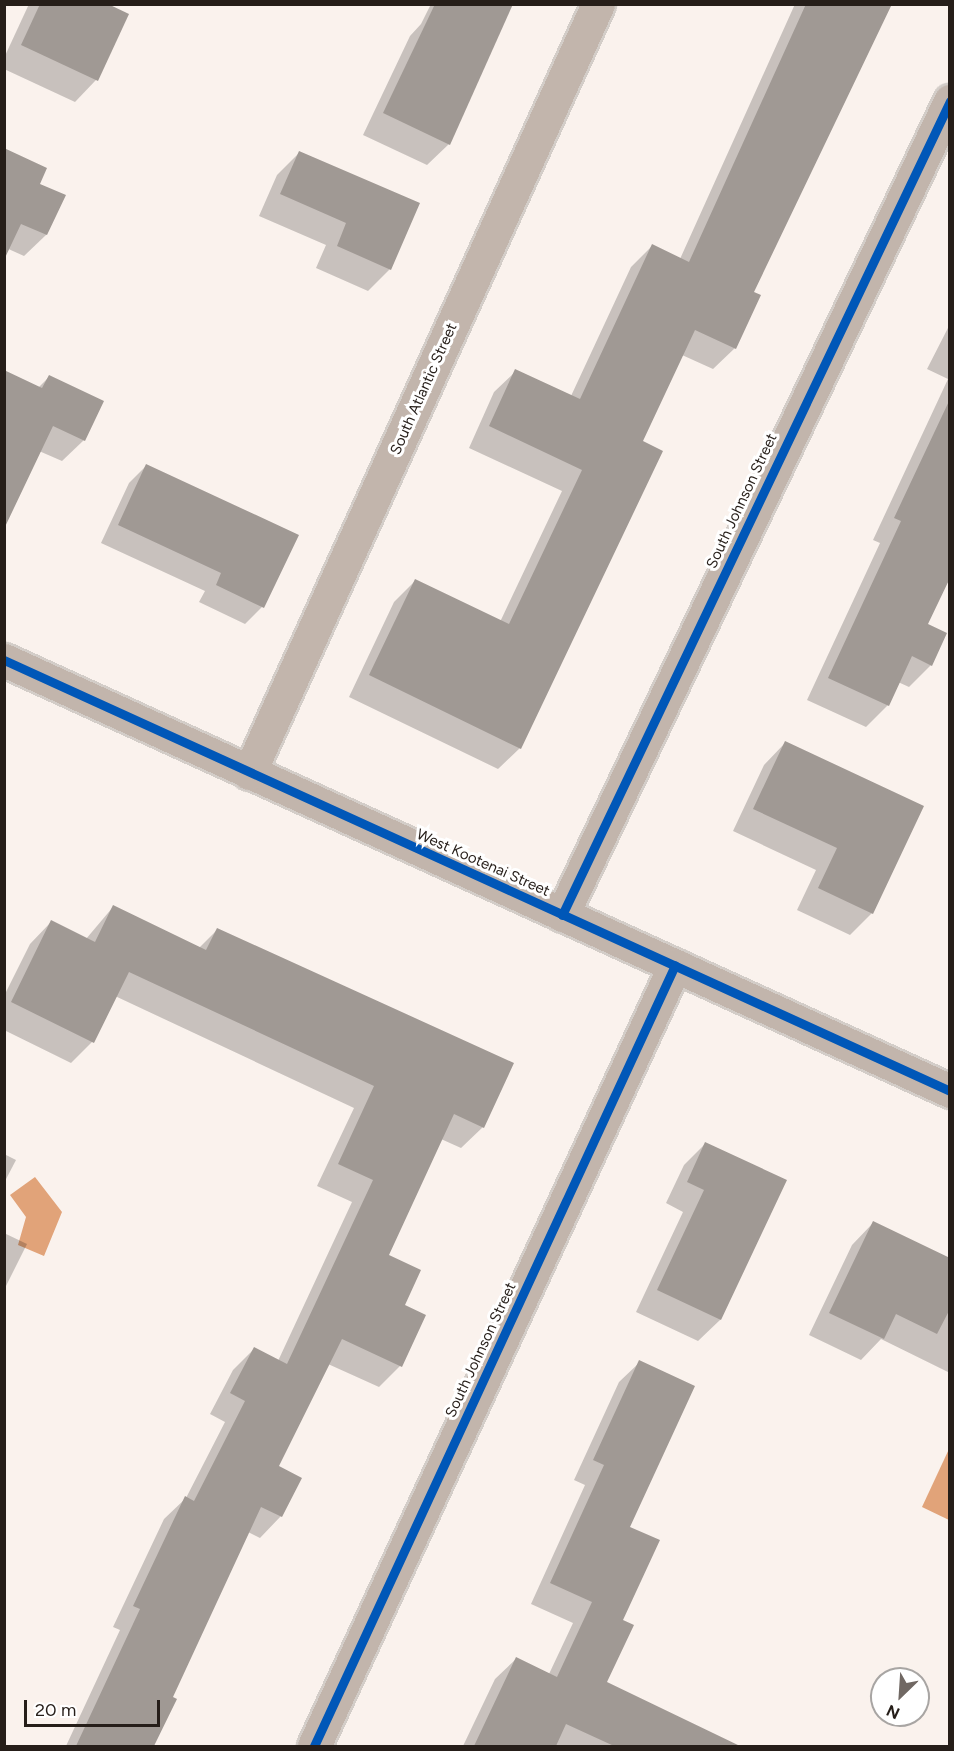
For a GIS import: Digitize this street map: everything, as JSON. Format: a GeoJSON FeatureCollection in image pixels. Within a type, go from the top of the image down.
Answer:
{"type":"FeatureCollection","features":[{"type":"Feature","properties":{"kind":"street","name":"South Atlantic Street"},"geometry":{"type":"LineString","coordinates":[[249,773],[598,4]]}},
{"type":"Feature","properties":{"kind":"street","name":"South Johnson Street"},"geometry":{"type":"LineString","coordinates":[[562,915],[950,100]]}},
{"type":"Feature","properties":{"kind":"street","name":"West Kootenai Street"},"geometry":{"type":"LineString","coordinates":[[4,660],[950,1091]]}},
{"type":"Feature","properties":{"kind":"street","name":"South Johnson Street"},"geometry":{"type":"LineString","coordinates":[[314,1746],[675,965]]}},
{"type":"Feature","properties":{"kind":"shaded area"},"geometry":{"type":"Polygon","coordinates":[[[35,1177],[62,1212],[44,1256],[18,1245],[26,1217],[10,1195],[35,1177]]]}},
{"type":"Feature","properties":{"kind":"shaded area"},"geometry":{"type":"Polygon","coordinates":[[[949,1449],[949,1520],[922,1507],[949,1449]]]}},
{"type":"Feature","properties":{"kind":"building"},"geometry":{"type":"Polygon","coordinates":[[[40,4],[108,4],[129,14],[98,81],[21,45],[40,4]]]}},
{"type":"Feature","properties":{"kind":"building"},"geometry":{"type":"Polygon","coordinates":[[[435,4],[513,4],[450,145],[383,113],[435,4]]]}},
{"type":"Feature","properties":{"kind":"building"},"geometry":{"type":"Polygon","coordinates":[[[806,4],[892,4],[754,292],[761,295],[736,349],[695,330],[643,441],[663,451],[521,749],[369,675],[415,579],[509,624],[582,470],[489,426],[515,369],[580,399],[652,244],[689,262],[806,4]]]}},
{"type":"Feature","properties":{"kind":"building"},"geometry":{"type":"Polygon","coordinates":[[[4,148],[47,168],[40,184],[66,195],[47,235],[21,224],[4,260],[4,148]]]}},
{"type":"Feature","properties":{"kind":"building"},"geometry":{"type":"Polygon","coordinates":[[[299,151],[420,203],[391,270],[337,246],[346,223],[280,194],[299,151]]]}},
{"type":"Feature","properties":{"kind":"building"},"geometry":{"type":"Polygon","coordinates":[[[4,370],[42,388],[49,375],[104,401],[85,441],[53,426],[4,529],[4,370]]]}},
{"type":"Feature","properties":{"kind":"building"},"geometry":{"type":"Polygon","coordinates":[[[950,399],[950,578],[928,624],[947,633],[932,666],[912,656],[889,706],[828,678],[901,521],[894,518],[950,399]]]}},
{"type":"Feature","properties":{"kind":"building"},"geometry":{"type":"Polygon","coordinates":[[[146,464],[299,535],[264,608],[216,585],[221,573],[118,525],[146,464]]]}},
{"type":"Feature","properties":{"kind":"building"},"geometry":{"type":"Polygon","coordinates":[[[785,741],[924,806],[873,914],[818,888],[837,848],[753,809],[785,741]]]}},
{"type":"Feature","properties":{"kind":"building"},"geometry":{"type":"Polygon","coordinates":[[[113,905],[206,950],[217,928],[514,1063],[484,1128],[454,1114],[389,1255],[421,1270],[405,1305],[426,1315],[402,1367],[342,1339],[279,1466],[302,1478],[282,1517],[261,1507],[173,1697],[177,1699],[154,1746],[76,1746],[140,1609],[133,1606],[185,1496],[194,1501],[245,1401],[230,1393],[254,1347],[287,1364],[373,1180],[338,1164],[374,1086],[129,972],[94,1043],[11,1002],[51,920],[95,942],[113,905]]]}},
{"type":"Feature","properties":{"kind":"building"},"geometry":{"type":"Polygon","coordinates":[[[705,1142],[787,1180],[721,1320],[657,1290],[704,1190],[687,1182],[705,1142]]]}},
{"type":"Feature","properties":{"kind":"building"},"geometry":{"type":"Polygon","coordinates":[[[873,1221],[950,1258],[950,1309],[937,1334],[896,1314],[884,1339],[829,1313],[873,1221]]]}},
{"type":"Feature","properties":{"kind":"building"},"geometry":{"type":"Polygon","coordinates":[[[639,1360],[695,1386],[630,1527],[660,1540],[623,1620],[634,1625],[607,1682],[740,1746],[614,1746],[566,1724],[556,1746],[474,1746],[516,1657],[557,1677],[592,1602],[550,1583],[604,1465],[593,1460],[639,1360]]]}},
{"type":"Feature","properties":{"kind":"cycle path"},"geometry":{"type":"LineString","coordinates":[[562,915],[950,101]]}},
{"type":"Feature","properties":{"kind":"cycle path"},"geometry":{"type":"LineString","coordinates":[[4,660],[950,1091]]}},
{"type":"Feature","properties":{"kind":"cycle path"},"geometry":{"type":"LineString","coordinates":[[314,1746],[675,965]]}}]}
